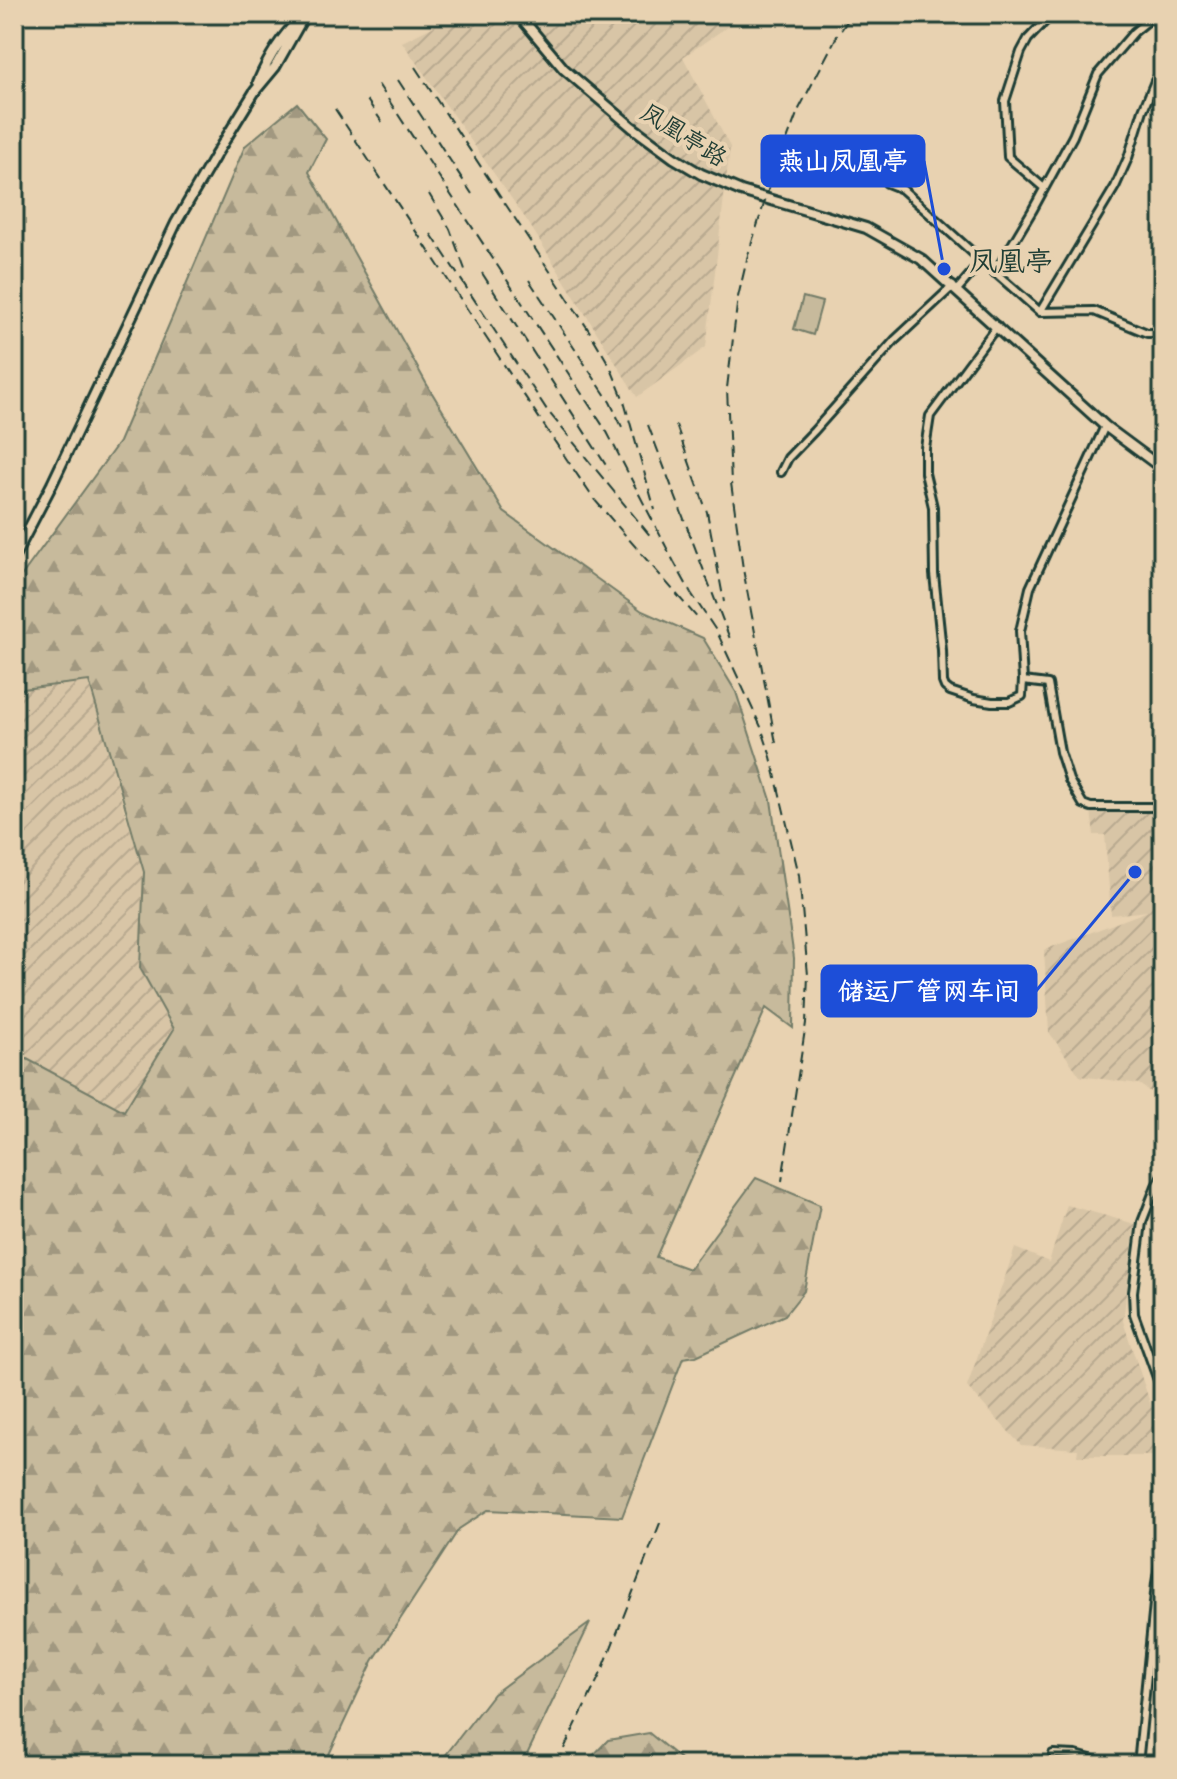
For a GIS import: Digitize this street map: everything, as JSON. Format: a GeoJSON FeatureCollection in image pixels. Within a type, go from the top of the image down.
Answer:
{"type":"FeatureCollection","features":[{"type":"Feature","properties":{"kind":"street"},"geometry":{"type":"LineString","coordinates":[[14,557],[176,223],[255,91],[293,39],[305,14]]}},
{"type":"Feature","properties":{"kind":"street","name":"凤凰亭路"},"geometry":{"type":"LineString","coordinates":[[518,14],[564,69],[674,158],[701,174],[741,191],[866,228],[921,259],[1105,426],[1163,469]]}},
{"type":"Feature","properties":{"kind":"street"},"geometry":{"type":"LineString","coordinates":[[1044,188],[1008,157],[1005,101],[1028,39],[1052,14]]}},
{"type":"Feature","properties":{"kind":"street"},"geometry":{"type":"LineString","coordinates":[[995,273],[1073,136],[1098,74],[1134,32],[1156,14]]}},
{"type":"Feature","properties":{"kind":"street"},"geometry":{"type":"LineString","coordinates":[[1040,312],[1115,187],[1143,110],[1163,70]]}},
{"type":"Feature","properties":{"kind":"street"},"geometry":{"type":"LineString","coordinates":[[887,183],[902,189],[1040,312],[1094,311],[1147,333],[1154,333],[1160,326],[1163,306]]}},
{"type":"Feature","properties":{"kind":"street"},"geometry":{"type":"LineString","coordinates":[[781,472],[788,458],[895,340],[982,261]]}},
{"type":"Feature","properties":{"kind":"street"},"geometry":{"type":"LineString","coordinates":[[997,326],[930,416],[926,430],[925,473],[933,507],[936,604],[945,687],[974,699],[1009,702],[1022,696],[1020,631],[1030,588],[1105,426]]}},
{"type":"Feature","properties":{"kind":"street"},"geometry":{"type":"LineString","coordinates":[[1023,681],[1048,684],[1060,752],[1069,780],[1083,804],[1091,807],[1163,807]]}},
{"type":"Feature","properties":{"kind":"street"},"geometry":{"type":"LineString","coordinates":[[1163,1173],[1142,1222],[1133,1292],[1134,1314],[1163,1394]]}},
{"type":"Feature","properties":{"kind":"street"},"geometry":{"type":"LineString","coordinates":[[1138,1765],[1156,1583],[1163,1543]]}},
{"type":"Feature","properties":{"kind":"street"},"geometry":{"type":"LineString","coordinates":[[1053,1754],[1076,1755],[1112,1765]]}},
{"type":"Feature","properties":{"kind":"shaded area"},"geometry":{"type":"Polygon","coordinates":[[[458,14],[746,14],[683,57],[730,147],[706,347],[637,397],[528,222],[402,42],[458,14]]]}},
{"type":"Feature","properties":{"kind":"shaded area"},"geometry":{"type":"Polygon","coordinates":[[[89,680],[144,872],[140,968],[174,1029],[124,1111],[14,1052],[14,690],[89,680]]]}},
{"type":"Feature","properties":{"kind":"shaded area"},"geometry":{"type":"Polygon","coordinates":[[[1091,811],[1163,812],[1163,1101],[1139,1084],[1080,1076],[1049,1032],[1044,950],[1148,911],[1111,915],[1105,835],[1094,835],[1091,811]]]}},
{"type":"Feature","properties":{"kind":"shaded area"},"geometry":{"type":"Polygon","coordinates":[[[1067,1205],[1135,1224],[1123,1321],[1163,1442],[1163,1456],[1077,1456],[1078,1449],[1021,1445],[967,1387],[1015,1248],[1049,1262],[1067,1205]]]}},
{"type":"Feature","properties":{"kind":"green space"},"geometry":{"type":"Polygon","coordinates":[[[297,103],[326,139],[309,172],[426,383],[504,512],[642,611],[703,638],[736,692],[771,800],[794,958],[793,1028],[766,1008],[656,1257],[689,1269],[756,1178],[820,1205],[804,1291],[785,1315],[696,1356],[683,1358],[622,1517],[488,1510],[459,1529],[373,1661],[324,1765],[14,1765],[14,1052],[124,1111],[174,1029],[140,968],[144,872],[89,681],[14,690],[14,586],[119,442],[245,146],[297,103]]]}},
{"type":"Feature","properties":{"kind":"green space"},"geometry":{"type":"Polygon","coordinates":[[[803,297],[822,302],[813,335],[794,329],[803,297]]]}},
{"type":"Feature","properties":{"kind":"green space"},"geometry":{"type":"Polygon","coordinates":[[[590,1623],[522,1765],[438,1765],[493,1694],[590,1623]]]}},
{"type":"Feature","properties":{"kind":"green space"},"geometry":{"type":"Polygon","coordinates":[[[649,1733],[685,1765],[584,1765],[608,1740],[649,1733]]]}},
{"type":"Feature","properties":{"kind":"railway"},"geometry":{"type":"LineString","coordinates":[[776,743],[743,569],[731,483],[727,388],[738,297],[769,188],[798,111],[837,36],[852,14]]}},
{"type":"Feature","properties":{"kind":"railway"},"geometry":{"type":"LineString","coordinates":[[415,67],[610,366],[623,398],[655,510]]}},
{"type":"Feature","properties":{"kind":"railway"},"geometry":{"type":"LineString","coordinates":[[398,80],[472,194]]}},
{"type":"Feature","properties":{"kind":"railway"},"geometry":{"type":"LineString","coordinates":[[378,84],[607,432],[691,593],[717,632],[761,727],[799,875],[808,975],[806,1023],[782,1181]]}},
{"type":"Feature","properties":{"kind":"railway"},"geometry":{"type":"LineString","coordinates":[[367,100],[382,122]]}},
{"type":"Feature","properties":{"kind":"railway"},"geometry":{"type":"LineString","coordinates":[[335,109],[593,498],[700,621]]}},
{"type":"Feature","properties":{"kind":"railway"},"geometry":{"type":"LineString","coordinates":[[429,194],[450,229],[467,275]]}},
{"type":"Feature","properties":{"kind":"railway"},"geometry":{"type":"LineString","coordinates":[[431,234],[547,410],[652,538]]}},
{"type":"Feature","properties":{"kind":"railway"},"geometry":{"type":"LineString","coordinates":[[482,273],[609,470]]}},
{"type":"Feature","properties":{"kind":"railway"},"geometry":{"type":"LineString","coordinates":[[529,280],[610,402],[624,431]]}},
{"type":"Feature","properties":{"kind":"railway"},"geometry":{"type":"LineString","coordinates":[[648,425],[730,639]]}},
{"type":"Feature","properties":{"kind":"railway"},"geometry":{"type":"LineString","coordinates":[[676,425],[707,512],[724,602]]}},
{"type":"Feature","properties":{"kind":"railway"},"geometry":{"type":"LineString","coordinates":[[556,1765],[602,1671],[662,1518]]}},
{"type":"Feature","properties":{"kind":"place","name":"燕山凤凰亭"},"geometry":{"type":"Point","coordinates":[944,269]}},
{"type":"Feature","properties":{"kind":"place","name":"储运厂管网车间"},"geometry":{"type":"Point","coordinates":[1135,872]}},
{"type":"Feature","properties":{"kind":"district","name":"凤凰亭"},"geometry":{"type":"Point","coordinates":[1011,262]}}]}
